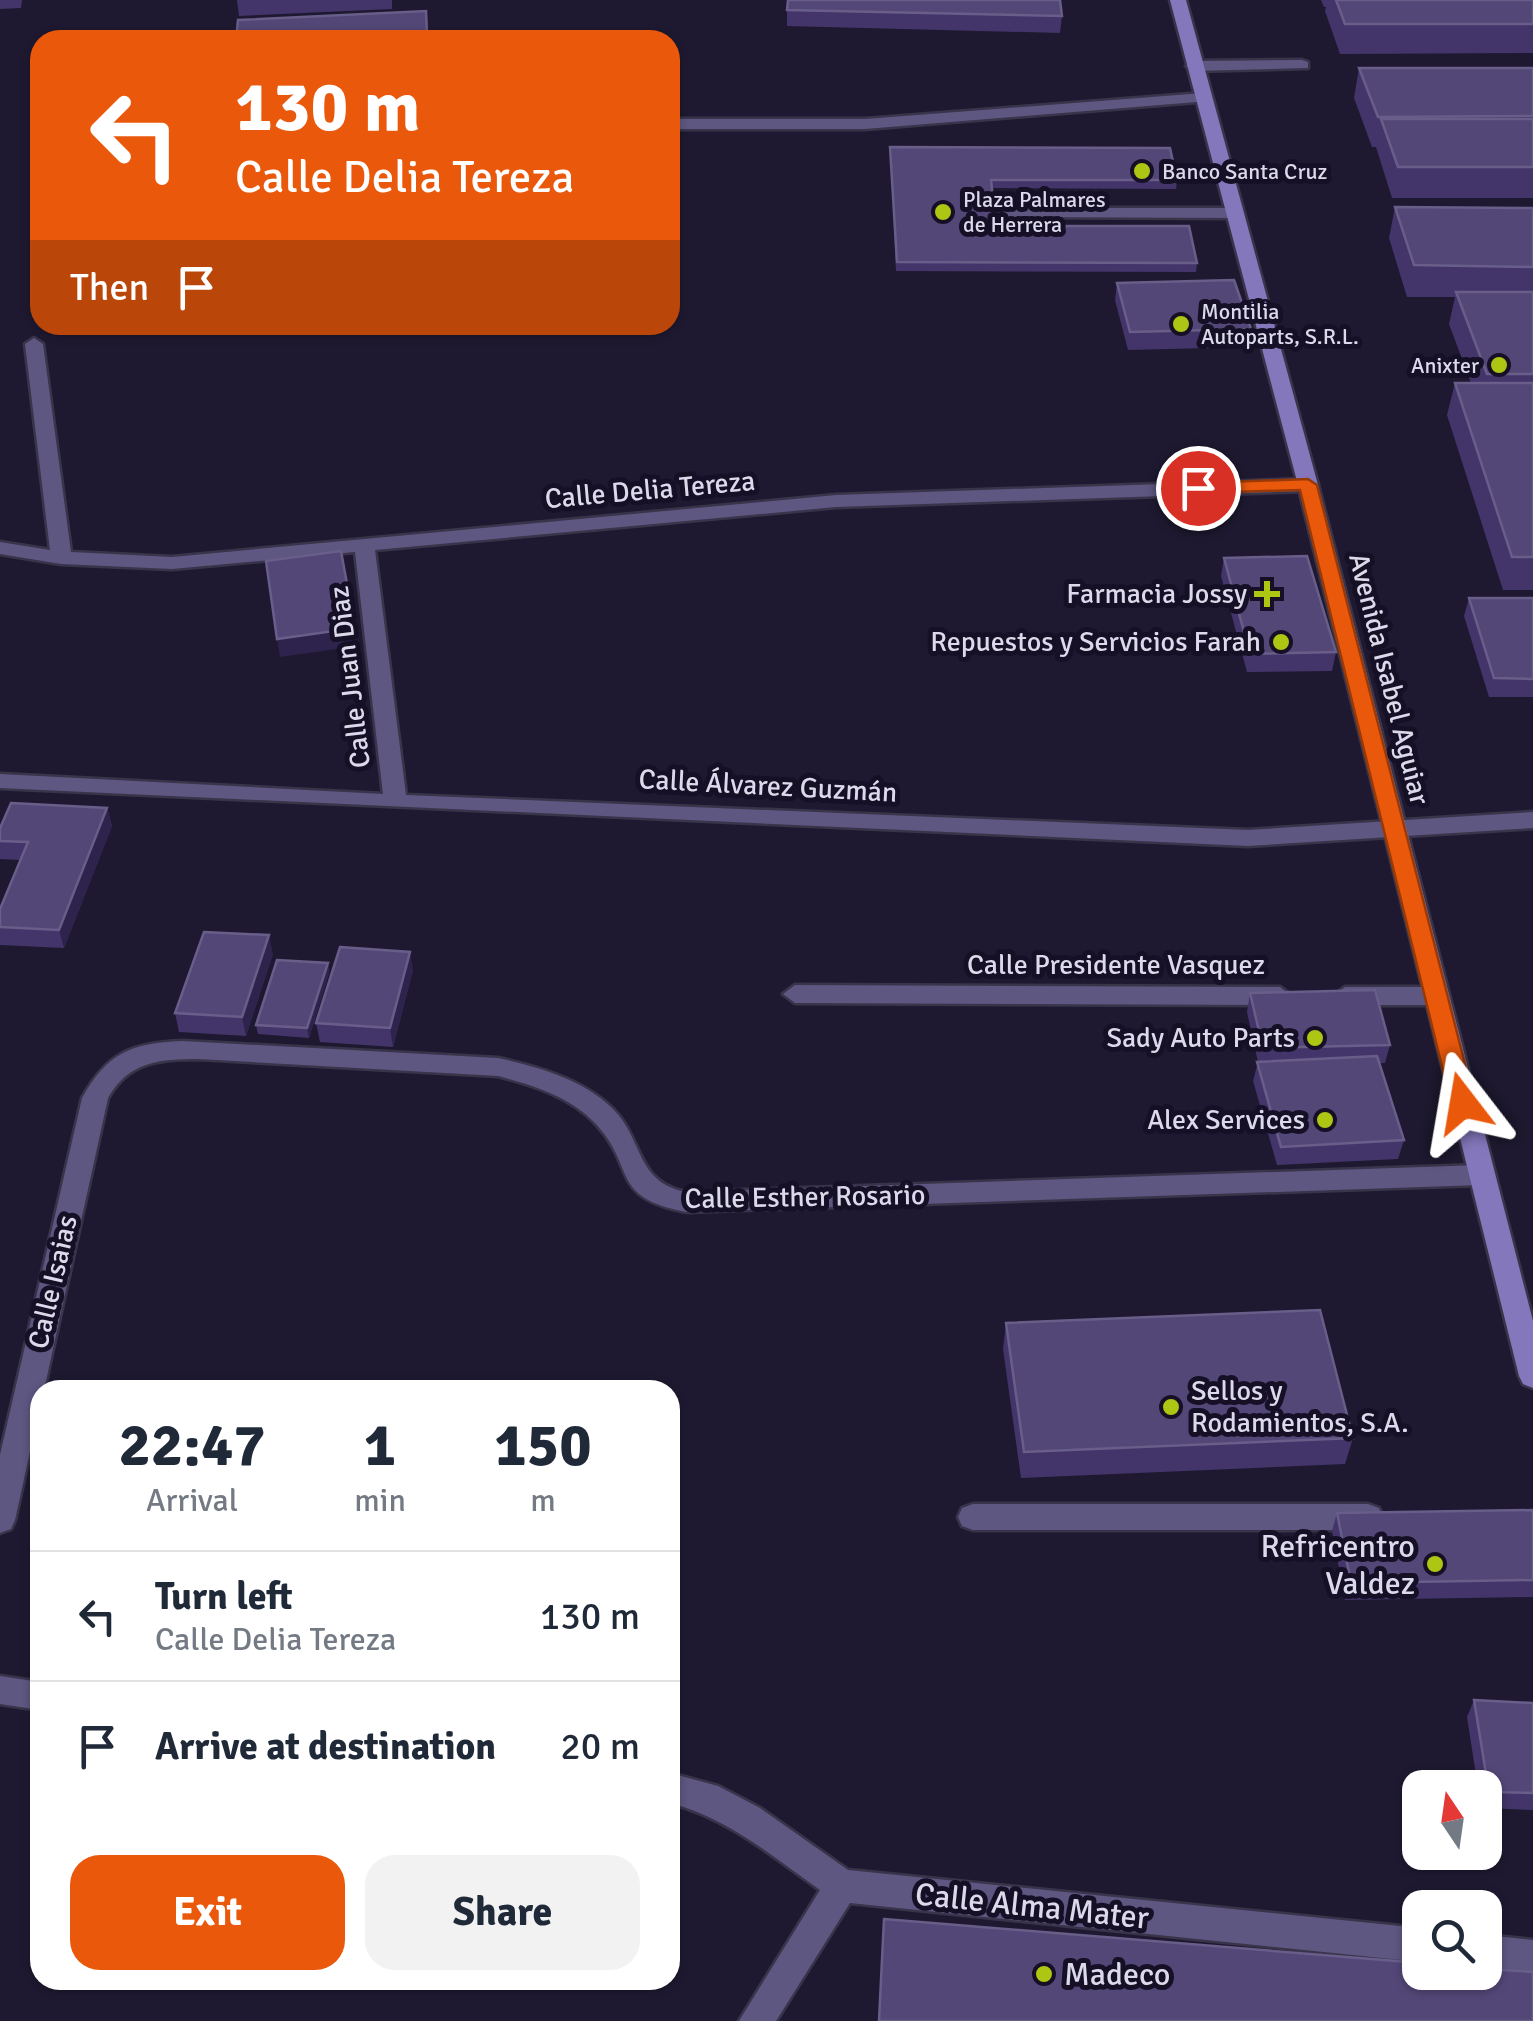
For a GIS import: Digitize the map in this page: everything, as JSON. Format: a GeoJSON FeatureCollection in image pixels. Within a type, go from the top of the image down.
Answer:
{"type":"FeatureCollection","features":[{"type":"Feature","properties":{"kind":"main road","name":"Avenida Isabel Aguiar"},"geometry":{"type":"LineString","coordinates":[[1178,0],[1308,485],[1533,1376]]}},
{"type":"Feature","properties":{"kind":"street"},"geometry":{"type":"LineString","coordinates":[[1194,66],[1302,65]]}},
{"type":"Feature","properties":{"kind":"street"},"geometry":{"type":"LineString","coordinates":[[680,124],[865,124],[1203,98]]}},
{"type":"Feature","properties":{"kind":"street"},"geometry":{"type":"LineString","coordinates":[[1009,212],[1234,213]]}},
{"type":"Feature","properties":{"kind":"street"},"geometry":{"type":"LineString","coordinates":[[34,344],[61,558]]}},
{"type":"Feature","properties":{"kind":"street","name":"Calle Delia Tereza"},"geometry":{"type":"LineString","coordinates":[[0,548],[61,558],[172,563],[836,501],[1308,485]]}},
{"type":"Feature","properties":{"kind":"street","name":"Calle Juan Diaz"},"geometry":{"type":"LineString","coordinates":[[364,544],[395,802]]}},
{"type":"Feature","properties":{"kind":"street","name":"Calle Álvarez Guzmán"},"geometry":{"type":"LineString","coordinates":[[0,781],[1248,838],[1533,820]]}},
{"type":"Feature","properties":{"kind":"street","name":"Calle Presidente Vasquez"},"geometry":{"type":"LineString","coordinates":[[796,994],[1436,996]]}},
{"type":"Feature","properties":{"kind":"street","name":"Calle Esther Rosario"},"geometry":{"type":"LineString","coordinates":[[130,1058],[199,1050],[498,1067],[529,1074],[586,1100],[608,1120],[638,1184],[664,1199],[686,1202],[1480,1175]]}},
{"type":"Feature","properties":{"kind":"street","name":"Calle Isaias"},"geometry":{"type":"LineString","coordinates":[[32,1380],[95,1098],[113,1068],[130,1058]]}},
{"type":"Feature","properties":{"kind":"street","name":"Calle Isaias"},"geometry":{"type":"LineString","coordinates":[[0,1520],[30,1387]]}},
{"type":"Feature","properties":{"kind":"street"},"geometry":{"type":"LineString","coordinates":[[973,1517],[1395,1517]]}},
{"type":"Feature","properties":{"kind":"street"},"geometry":{"type":"LineString","coordinates":[[0,1690],[30,1694]]}},
{"type":"Feature","properties":{"kind":"street","name":"Calle Alma Mater"},"geometry":{"type":"LineString","coordinates":[[680,1790],[706,1797],[748,1820],[842,1886],[1402,1943]]}},
{"type":"Feature","properties":{"kind":"street"},"geometry":{"type":"LineString","coordinates":[[756,2021],[842,1886]]}},
{"type":"Feature","properties":{"kind":"street"},"geometry":{"type":"LineString","coordinates":[[1502,1954],[1533,1957]]}},
{"type":"Feature","properties":{"kind":"building"},"geometry":{"type":"Polygon","coordinates":[[[788,0],[1060,0],[1062,16],[787,10],[788,0]]]}},
{"type":"Feature","properties":{"kind":"building"},"geometry":{"type":"Polygon","coordinates":[[[1336,0],[1533,0],[1533,24],[1345,24],[1336,0]]]}},
{"type":"Feature","properties":{"kind":"building"},"geometry":{"type":"Polygon","coordinates":[[[426,11],[427,30],[237,30],[238,20],[426,11]]]}},
{"type":"Feature","properties":{"kind":"building"},"geometry":{"type":"Polygon","coordinates":[[[1359,68],[1533,68],[1533,116],[1378,117],[1359,68]]]}},
{"type":"Feature","properties":{"kind":"building"},"geometry":{"type":"Polygon","coordinates":[[[1381,119],[1533,119],[1533,167],[1398,167],[1381,119]]]}},
{"type":"Feature","properties":{"kind":"building","name":"Plaza Palmares de Herrera"},"geometry":{"type":"Polygon","coordinates":[[[890,147],[1170,148],[1177,180],[991,180],[996,226],[1189,226],[1197,263],[897,262],[890,147]]]}},
{"type":"Feature","properties":{"kind":"building"},"geometry":{"type":"Polygon","coordinates":[[[1395,207],[1533,208],[1533,267],[1414,265],[1395,207]]]}},
{"type":"Feature","properties":{"kind":"building","name":"Montilia Autoparts, S.R.L."},"geometry":{"type":"Polygon","coordinates":[[[1234,280],[1251,329],[1130,332],[1117,283],[1234,280]]]}},
{"type":"Feature","properties":{"kind":"building"},"geometry":{"type":"Polygon","coordinates":[[[1456,292],[1533,292],[1533,374],[1487,374],[1456,292]]]}},
{"type":"Feature","properties":{"kind":"building"},"geometry":{"type":"Polygon","coordinates":[[[1455,383],[1533,383],[1533,557],[1512,557],[1455,383]]]}},
{"type":"Feature","properties":{"kind":"building"},"geometry":{"type":"Polygon","coordinates":[[[341,551],[355,628],[277,639],[266,561],[341,551]]]}},
{"type":"Feature","properties":{"kind":"building"},"geometry":{"type":"Polygon","coordinates":[[[1307,556],[1336,652],[1250,654],[1224,558],[1307,556]]]}},
{"type":"Feature","properties":{"kind":"building"},"geometry":{"type":"Polygon","coordinates":[[[1469,598],[1533,598],[1533,679],[1494,678],[1469,598]]]}},
{"type":"Feature","properties":{"kind":"building"},"geometry":{"type":"Polygon","coordinates":[[[11,803],[107,808],[59,930],[0,927],[0,909],[28,842],[0,841],[0,828],[11,803]]]}},
{"type":"Feature","properties":{"kind":"building"},"geometry":{"type":"Polygon","coordinates":[[[204,932],[269,935],[242,1017],[175,1013],[204,932]]]}},
{"type":"Feature","properties":{"kind":"building"},"geometry":{"type":"Polygon","coordinates":[[[340,947],[410,952],[390,1028],[316,1023],[340,947]]]}},
{"type":"Feature","properties":{"kind":"building"},"geometry":{"type":"Polygon","coordinates":[[[277,960],[328,963],[307,1028],[256,1025],[277,960]]]}},
{"type":"Feature","properties":{"kind":"building","name":"Sady Auto Parts"},"geometry":{"type":"Polygon","coordinates":[[[1375,990],[1390,1045],[1263,1048],[1250,993],[1375,990]]]}},
{"type":"Feature","properties":{"kind":"building","name":"Alex Services"},"geometry":{"type":"Polygon","coordinates":[[[1377,1056],[1404,1140],[1281,1147],[1257,1062],[1377,1056]]]}},
{"type":"Feature","properties":{"kind":"building","name":"Sellos y Rodamientos, S.A."},"geometry":{"type":"Polygon","coordinates":[[[1320,1310],[1353,1438],[1024,1452],[1006,1323],[1320,1310]]]}},
{"type":"Feature","properties":{"kind":"building","name":"Refricentro Valdez"},"geometry":{"type":"Polygon","coordinates":[[[1533,1510],[1533,1580],[1351,1583],[1337,1513],[1533,1510]]]}},
{"type":"Feature","properties":{"kind":"building"},"geometry":{"type":"Polygon","coordinates":[[[1474,1700],[1533,1703],[1533,1793],[1502,1792],[1502,1770],[1485,1770],[1474,1700]]]}},
{"type":"Feature","properties":{"kind":"building","name":"Madeco"},"geometry":{"type":"Polygon","coordinates":[[[884,1919],[1402,1962],[1402,1990],[1502,1990],[1502,1970],[1533,1972],[1533,2021],[879,2021],[884,1919]]]}},
{"type":"Feature","properties":{"kind":"place","name":"Banco Santa Cruz"},"geometry":{"type":"Point","coordinates":[1142,171]}},
{"type":"Feature","properties":{"kind":"place","name":"Plaza Palmares de Herrera"},"geometry":{"type":"Point","coordinates":[943,212]}},
{"type":"Feature","properties":{"kind":"place","name":"Montilia Autoparts, S.R.L."},"geometry":{"type":"Point","coordinates":[1181,324]}},
{"type":"Feature","properties":{"kind":"place","name":"Anixter"},"geometry":{"type":"Point","coordinates":[1499,365]}},
{"type":"Feature","properties":{"kind":"place","name":"Farmacia Jossy"},"geometry":{"type":"Point","coordinates":[1267,594]}},
{"type":"Feature","properties":{"kind":"place","name":"Repuestos y Servicios Farah"},"geometry":{"type":"Point","coordinates":[1281,642]}},
{"type":"Feature","properties":{"kind":"place","name":"Sady Auto Parts"},"geometry":{"type":"Point","coordinates":[1315,1038]}},
{"type":"Feature","properties":{"kind":"place","name":"Alex Services"},"geometry":{"type":"Point","coordinates":[1325,1120]}},
{"type":"Feature","properties":{"kind":"place","name":"Sellos y Rodamientos, S.A."},"geometry":{"type":"Point","coordinates":[1171,1407]}},
{"type":"Feature","properties":{"kind":"place","name":"Refricentro Valdez"},"geometry":{"type":"Point","coordinates":[1435,1564]}},
{"type":"Feature","properties":{"kind":"place","name":"Madeco"},"geometry":{"type":"Point","coordinates":[1044,1974]}},
{"type":"Feature","properties":{"kind":"route"},"geometry":{"type":"LineString","coordinates":[[1198,488],[1308,485],[1463,1103]]}}]}
